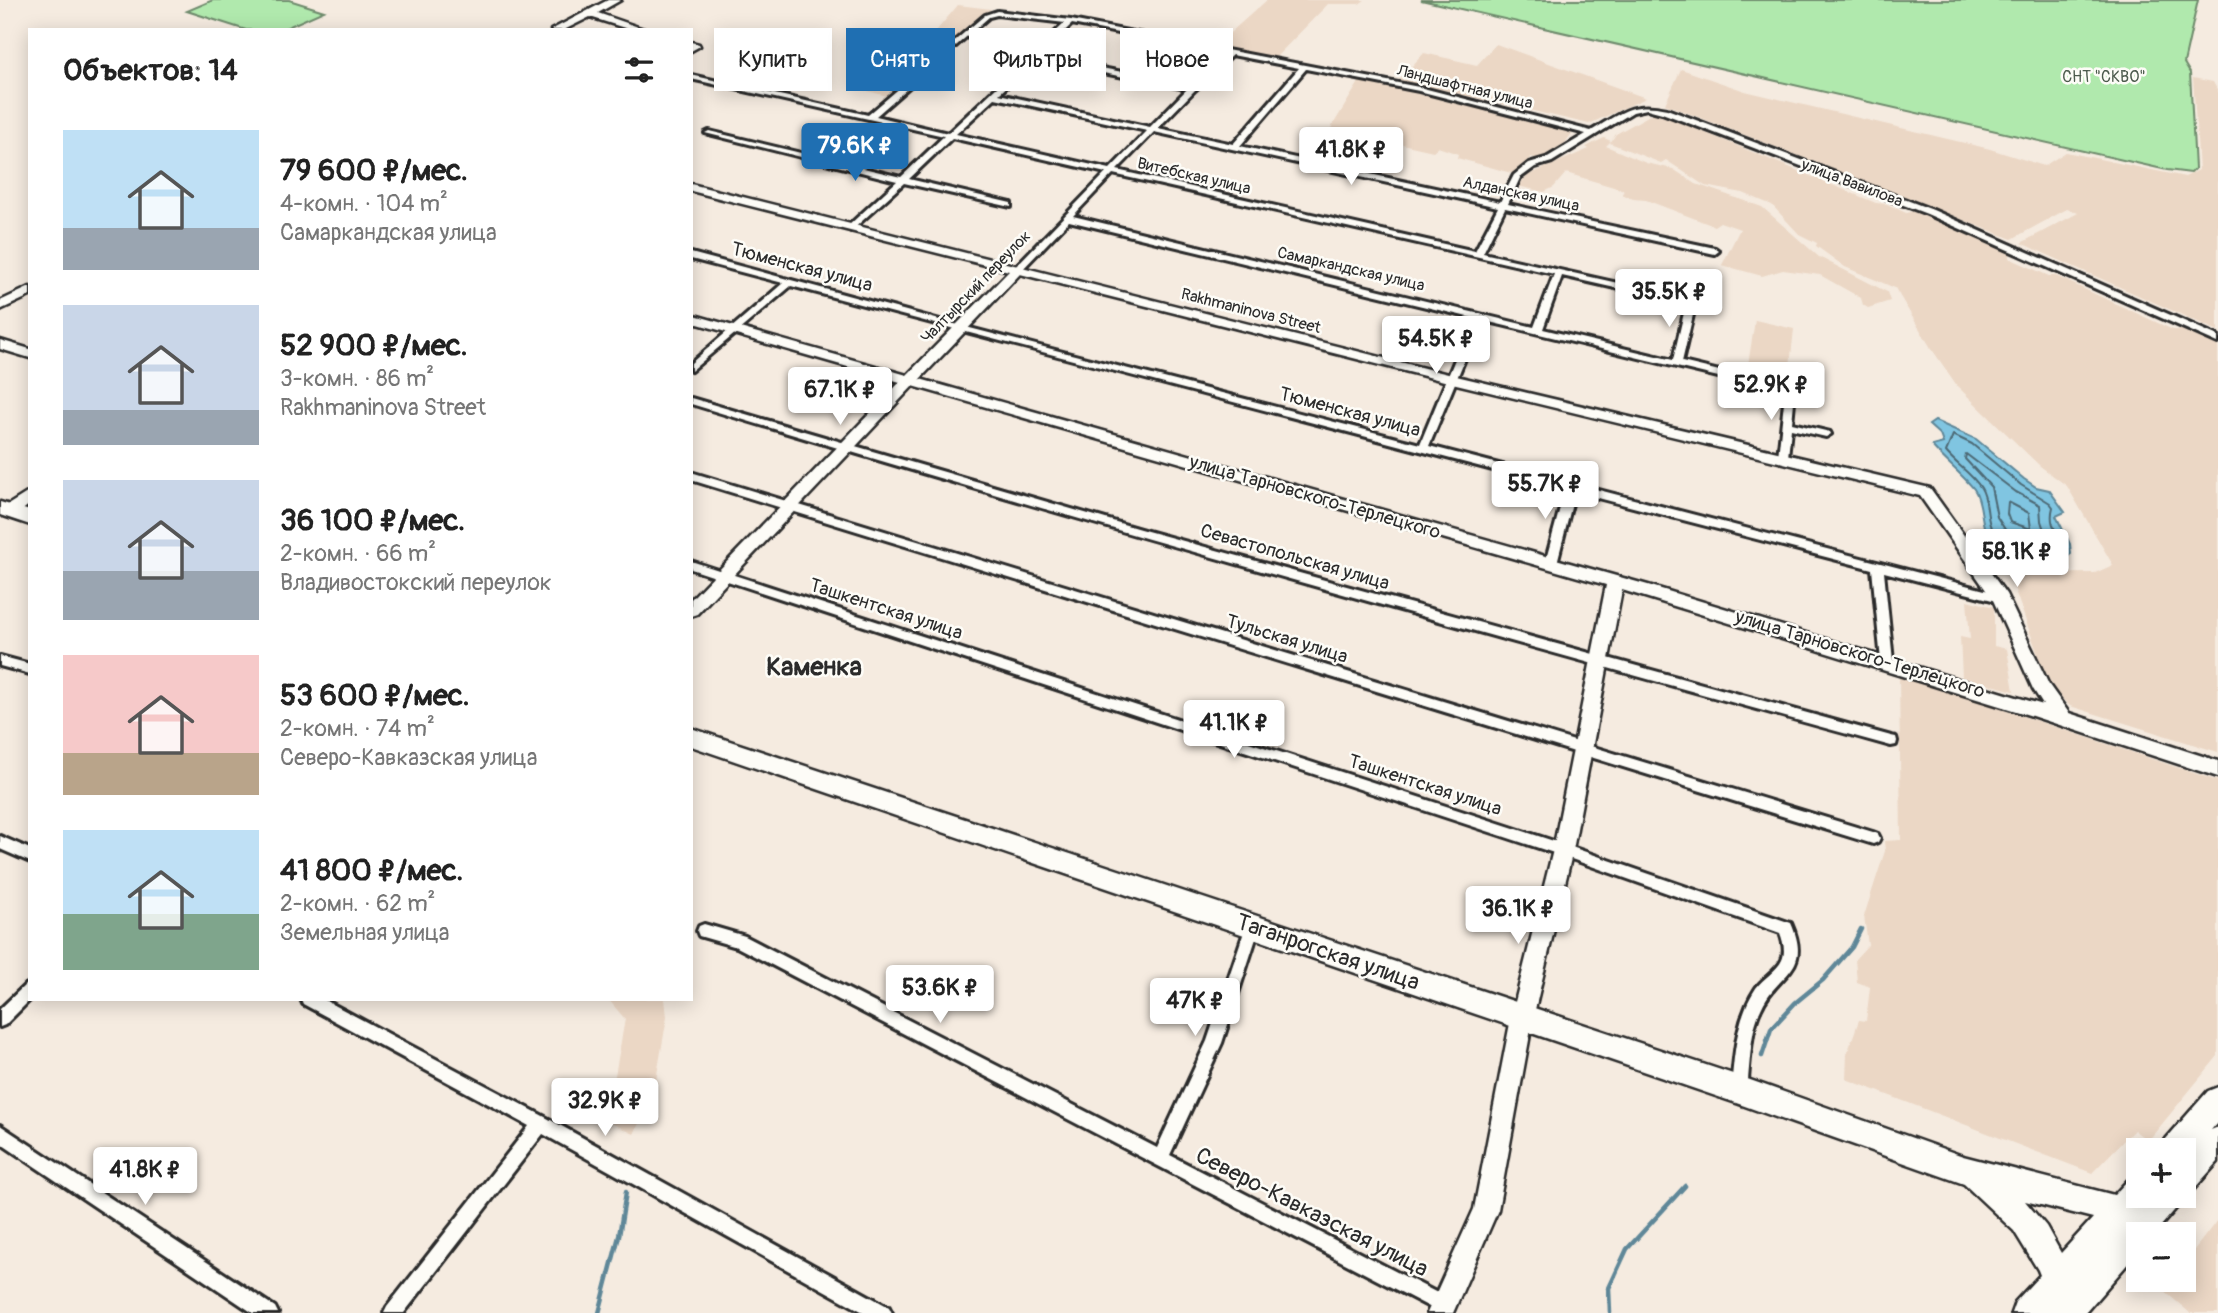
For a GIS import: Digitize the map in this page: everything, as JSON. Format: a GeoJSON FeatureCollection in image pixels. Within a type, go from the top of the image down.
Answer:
{"type":"FeatureCollection","features":[{"type":"Feature","properties":{"kind":"main road"},"geometry":{"type":"LineString","coordinates":[[2,510],[28,517]]}},
{"type":"Feature","properties":{"kind":"main road","name":"Таганрогская улица"},"geometry":{"type":"LineString","coordinates":[[693,738],[1740,1090],[1963,1170],[2126,1199]]}},
{"type":"Feature","properties":{"kind":"main road"},"geometry":{"type":"LineString","coordinates":[[2186,1138],[2218,1101]]}},
{"type":"Feature","properties":{"kind":"main road"},"geometry":{"type":"LineString","coordinates":[[2196,1166],[2218,1141]]}},
{"type":"Feature","properties":{"kind":"main road","name":"Таганрогская улица"},"geometry":{"type":"LineString","coordinates":[[1963,1170],[2010,1203],[2037,1235],[2058,1277],[2064,1313]]}},
{"type":"Feature","properties":{"kind":"main road"},"geometry":{"type":"LineString","coordinates":[[2026,1313],[2126,1203]]}},
{"type":"Feature","properties":{"kind":"main road"},"geometry":{"type":"LineString","coordinates":[[2064,1313],[2157,1208]]}},
{"type":"Feature","properties":{"kind":"street"},"geometry":{"type":"LineString","coordinates":[[560,28],[616,0]]}},
{"type":"Feature","properties":{"kind":"street"},"geometry":{"type":"LineString","coordinates":[[589,13],[636,28]]}},
{"type":"Feature","properties":{"kind":"street","name":"Ландшафтная улица"},"geometry":{"type":"LineString","coordinates":[[870,117],[987,16],[997,13],[1120,31]]}},
{"type":"Feature","properties":{"kind":"street"},"geometry":{"type":"LineString","coordinates":[[1064,28],[1071,22]]}},
{"type":"Feature","properties":{"kind":"street","name":"Ландшафтная улица"},"geometry":{"type":"LineString","coordinates":[[1233,53],[1419,89],[1594,134]]}},
{"type":"Feature","properties":{"kind":"street"},"geometry":{"type":"LineString","coordinates":[[1235,147],[1305,66]]}},
{"type":"Feature","properties":{"kind":"street","name":"Витебская улица"},"geometry":{"type":"LineString","coordinates":[[693,77],[1691,302],[1677,363]]}},
{"type":"Feature","properties":{"kind":"street"},"geometry":{"type":"LineString","coordinates":[[851,228],[998,91]]}},
{"type":"Feature","properties":{"kind":"street","name":"Чалтырский переулок"},"geometry":{"type":"LineString","coordinates":[[693,608],[1189,91]]}},
{"type":"Feature","properties":{"kind":"street","name":"Алданская улица"},"geometry":{"type":"LineString","coordinates":[[993,96],[1715,251]]}},
{"type":"Feature","properties":{"kind":"street","name":"улица Вавилова"},"geometry":{"type":"LineString","coordinates":[[1501,204],[1517,177],[1532,165],[1549,160],[1632,110],[1647,107],[1664,111],[1930,212],[2218,340]]}},
{"type":"Feature","properties":{"kind":"street"},"geometry":{"type":"LineString","coordinates":[[709,133],[1008,205]]}},
{"type":"Feature","properties":{"kind":"street","name":"Rakhmaninova Street"},"geometry":{"type":"LineString","coordinates":[[693,188],[1452,379],[1925,492],[2000,598]]}},
{"type":"Feature","properties":{"kind":"street"},"geometry":{"type":"LineString","coordinates":[[1478,254],[1501,204]]}},
{"type":"Feature","properties":{"kind":"street","name":"Самаркандская улица"},"geometry":{"type":"LineString","coordinates":[[1069,218],[1790,391],[1786,425]]}},
{"type":"Feature","properties":{"kind":"street","name":"Тюменская улица"},"geometry":{"type":"LineString","coordinates":[[693,257],[2000,598]]}},
{"type":"Feature","properties":{"kind":"street"},"geometry":{"type":"LineString","coordinates":[[1538,330],[1559,272]]}},
{"type":"Feature","properties":{"kind":"street"},"geometry":{"type":"LineString","coordinates":[[693,366],[790,282]]}},
{"type":"Feature","properties":{"kind":"street"},"geometry":{"type":"LineString","coordinates":[[0,306],[28,292]]}},
{"type":"Feature","properties":{"kind":"street"},"geometry":{"type":"LineString","coordinates":[[1423,449],[1478,316]]}},
{"type":"Feature","properties":{"kind":"street","name":"улица Тарновского-Терлецкого"},"geometry":{"type":"LineString","coordinates":[[693,319],[909,382],[1079,427],[1887,661],[2218,769]]}},
{"type":"Feature","properties":{"kind":"street"},"geometry":{"type":"LineString","coordinates":[[0,344],[28,353]]}},
{"type":"Feature","properties":{"kind":"street","name":"Севастопольская улица"},"geometry":{"type":"LineString","coordinates":[[693,402],[845,448],[1600,662],[1891,741]]}},
{"type":"Feature","properties":{"kind":"street"},"geometry":{"type":"LineString","coordinates":[[1783,457],[1786,425],[1826,434]]}},
{"type":"Feature","properties":{"kind":"street","name":"Тульская улица"},"geometry":{"type":"LineString","coordinates":[[693,477],[1873,838]]}},
{"type":"Feature","properties":{"kind":"street"},"geometry":{"type":"LineString","coordinates":[[1551,563],[1570,487]]}},
{"type":"Feature","properties":{"kind":"street"},"geometry":{"type":"LineString","coordinates":[[2,510],[28,497]]}},
{"type":"Feature","properties":{"kind":"street","name":"Ташкентская улица"},"geometry":{"type":"LineString","coordinates":[[693,566],[1563,850],[1786,928]]}},
{"type":"Feature","properties":{"kind":"street"},"geometry":{"type":"LineString","coordinates":[[1878,567],[1887,661]]}},
{"type":"Feature","properties":{"kind":"street"},"geometry":{"type":"LineString","coordinates":[[1442,1309],[1486,1210],[1522,1018],[1563,850],[1615,583]]}},
{"type":"Feature","properties":{"kind":"street"},"geometry":{"type":"LineString","coordinates":[[2000,598],[2042,689],[2061,716]]}},
{"type":"Feature","properties":{"kind":"street"},"geometry":{"type":"LineString","coordinates":[[0,661],[28,668]]}},
{"type":"Feature","properties":{"kind":"street"},"geometry":{"type":"LineString","coordinates":[[0,842],[28,855]]}},
{"type":"Feature","properties":{"kind":"street"},"geometry":{"type":"LineString","coordinates":[[1160,1159],[1214,1042],[1253,926]]}},
{"type":"Feature","properties":{"kind":"street"},"geometry":{"type":"LineString","coordinates":[[1740,1090],[1744,1042],[1756,1003],[1770,981],[1788,966],[1793,945],[1786,928]]}},
{"type":"Feature","properties":{"kind":"street","name":"Северо-Кавказская улица"},"geometry":{"type":"LineString","coordinates":[[704,931],[740,941],[1442,1309]]}},
{"type":"Feature","properties":{"kind":"street"},"geometry":{"type":"LineString","coordinates":[[0,1020],[28,992]]}},
{"type":"Feature","properties":{"kind":"street"},"geometry":{"type":"LineString","coordinates":[[312,1001],[883,1313]]}},
{"type":"Feature","properties":{"kind":"street"},"geometry":{"type":"LineString","coordinates":[[393,1313],[541,1124]]}},
{"type":"Feature","properties":{"kind":"street"},"geometry":{"type":"LineString","coordinates":[[0,1133],[269,1313]]}},
{"type":"Feature","properties":{"kind":"shaded area"},"geometry":{"type":"Polygon","coordinates":[[[1267,0],[1365,0],[1359,4],[1328,4],[1275,58],[1233,50],[1233,30],[1267,0]]]}},
{"type":"Feature","properties":{"kind":"shaded area"},"geometry":{"type":"Polygon","coordinates":[[[958,5],[991,9],[955,38],[955,28],[939,28],[958,5]]]}},
{"type":"Feature","properties":{"kind":"shaded area"},"geometry":{"type":"Polygon","coordinates":[[[1496,44],[1646,98],[1589,124],[1399,80],[1424,53],[1477,65],[1496,44]]]}},
{"type":"Feature","properties":{"kind":"shaded area"},"geometry":{"type":"Polygon","coordinates":[[[1681,69],[1745,91],[1990,149],[2044,166],[2066,152],[2185,177],[2199,170],[2193,78],[2213,82],[2218,91],[2218,331],[2021,243],[2078,213],[2067,209],[2012,239],[1665,104],[1681,69]]]}},
{"type":"Feature","properties":{"kind":"shaded area"},"geometry":{"type":"Polygon","coordinates":[[[1361,79],[1573,132],[1557,154],[1539,159],[1531,157],[1515,174],[1457,158],[1458,154],[1438,147],[1433,151],[1331,128],[1361,79]]]}},
{"type":"Feature","properties":{"kind":"shaded area"},"geometry":{"type":"Polygon","coordinates":[[[868,91],[890,91],[887,96],[868,91]]]}},
{"type":"Feature","properties":{"kind":"shaded area"},"geometry":{"type":"Polygon","coordinates":[[[1655,112],[1876,203],[1887,204],[1906,213],[1917,210],[2011,253],[2009,258],[2049,276],[2056,276],[2173,330],[2189,330],[2218,344],[2218,752],[2070,706],[2050,688],[2009,574],[2095,573],[2113,565],[2067,486],[2040,466],[1958,387],[1895,288],[1845,267],[1816,246],[1817,243],[1799,234],[1772,205],[1743,193],[1705,186],[1666,160],[1661,163],[1610,143],[1616,134],[1655,112]]]}},
{"type":"Feature","properties":{"kind":"shaded area"},"geometry":{"type":"Polygon","coordinates":[[[1604,138],[1611,141],[1606,146],[1646,163],[1673,169],[1696,184],[1762,207],[1819,257],[1887,292],[1890,301],[1868,308],[1863,305],[1861,298],[1820,275],[1783,270],[1762,276],[1722,265],[1740,229],[1720,222],[1714,226],[1646,200],[1633,199],[1622,194],[1624,190],[1566,173],[1554,187],[1544,192],[1518,186],[1528,175],[1589,149],[1586,147],[1604,138]]]}},
{"type":"Feature","properties":{"kind":"shaded area"},"geometry":{"type":"Polygon","coordinates":[[[1755,320],[1794,329],[1789,375],[1748,365],[1755,320]]]}},
{"type":"Feature","properties":{"kind":"shaded area"},"geometry":{"type":"Polygon","coordinates":[[[1967,600],[1994,607],[1994,646],[2007,649],[2014,691],[1962,677],[1960,637],[1970,639],[1967,600]]]}},
{"type":"Feature","properties":{"kind":"shaded area"},"geometry":{"type":"Polygon","coordinates":[[[1899,675],[2218,781],[2218,1056],[2150,1138],[2144,1138],[2134,1130],[2092,1173],[1846,1079],[1847,1054],[1859,1020],[1866,1021],[1870,987],[1857,982],[1855,959],[1868,945],[1864,916],[1885,851],[1884,841],[1901,840],[1899,675]]]}},
{"type":"Feature","properties":{"kind":"shaded area"},"geometry":{"type":"Polygon","coordinates":[[[610,1001],[665,1001],[667,1017],[654,1092],[634,1134],[607,1121],[625,1019],[610,1001]]]}},
{"type":"Feature","properties":{"kind":"shaded area"},"geometry":{"type":"Polygon","coordinates":[[[2218,1219],[2218,1313],[2190,1313],[2165,1292],[2196,1292],[2196,1247],[2218,1219]]]}},
{"type":"Feature","properties":{"kind":"green space"},"geometry":{"type":"Polygon","coordinates":[[[213,0],[289,0],[324,11],[286,28],[240,28],[187,11],[213,0]]]}},
{"type":"Feature","properties":{"kind":"green space","name":"СНТ \"СКВО\""},"geometry":{"type":"Polygon","coordinates":[[[1421,0],[2198,0],[2184,63],[2190,73],[2195,169],[2191,173],[2167,170],[1421,0]]]}},
{"type":"Feature","properties":{"kind":"water"},"geometry":{"type":"Polygon","coordinates":[[[1935,421],[1976,439],[2024,479],[2036,487],[2049,490],[2065,512],[2056,516],[2070,544],[2071,554],[2062,561],[2045,562],[2010,552],[1992,541],[1987,536],[1974,489],[1932,446],[1943,443],[1940,435],[1929,425],[1935,421]]]}},
{"type":"Feature","properties":{"kind":"waterway"},"geometry":{"type":"LineString","coordinates":[[1762,1056],[1771,1029],[1795,1003],[1823,980],[1852,947],[1861,929]]}},
{"type":"Feature","properties":{"kind":"waterway"},"geometry":{"type":"LineString","coordinates":[[1610,1313],[1609,1288],[1627,1249],[1685,1186]]}},
{"type":"Feature","properties":{"kind":"waterway"},"geometry":{"type":"LineString","coordinates":[[599,1313],[619,1236],[626,1192]]}},
{"type":"Feature","properties":{"kind":"district","name":"Каменка"},"geometry":{"type":"Point","coordinates":[814,667]}}]}
